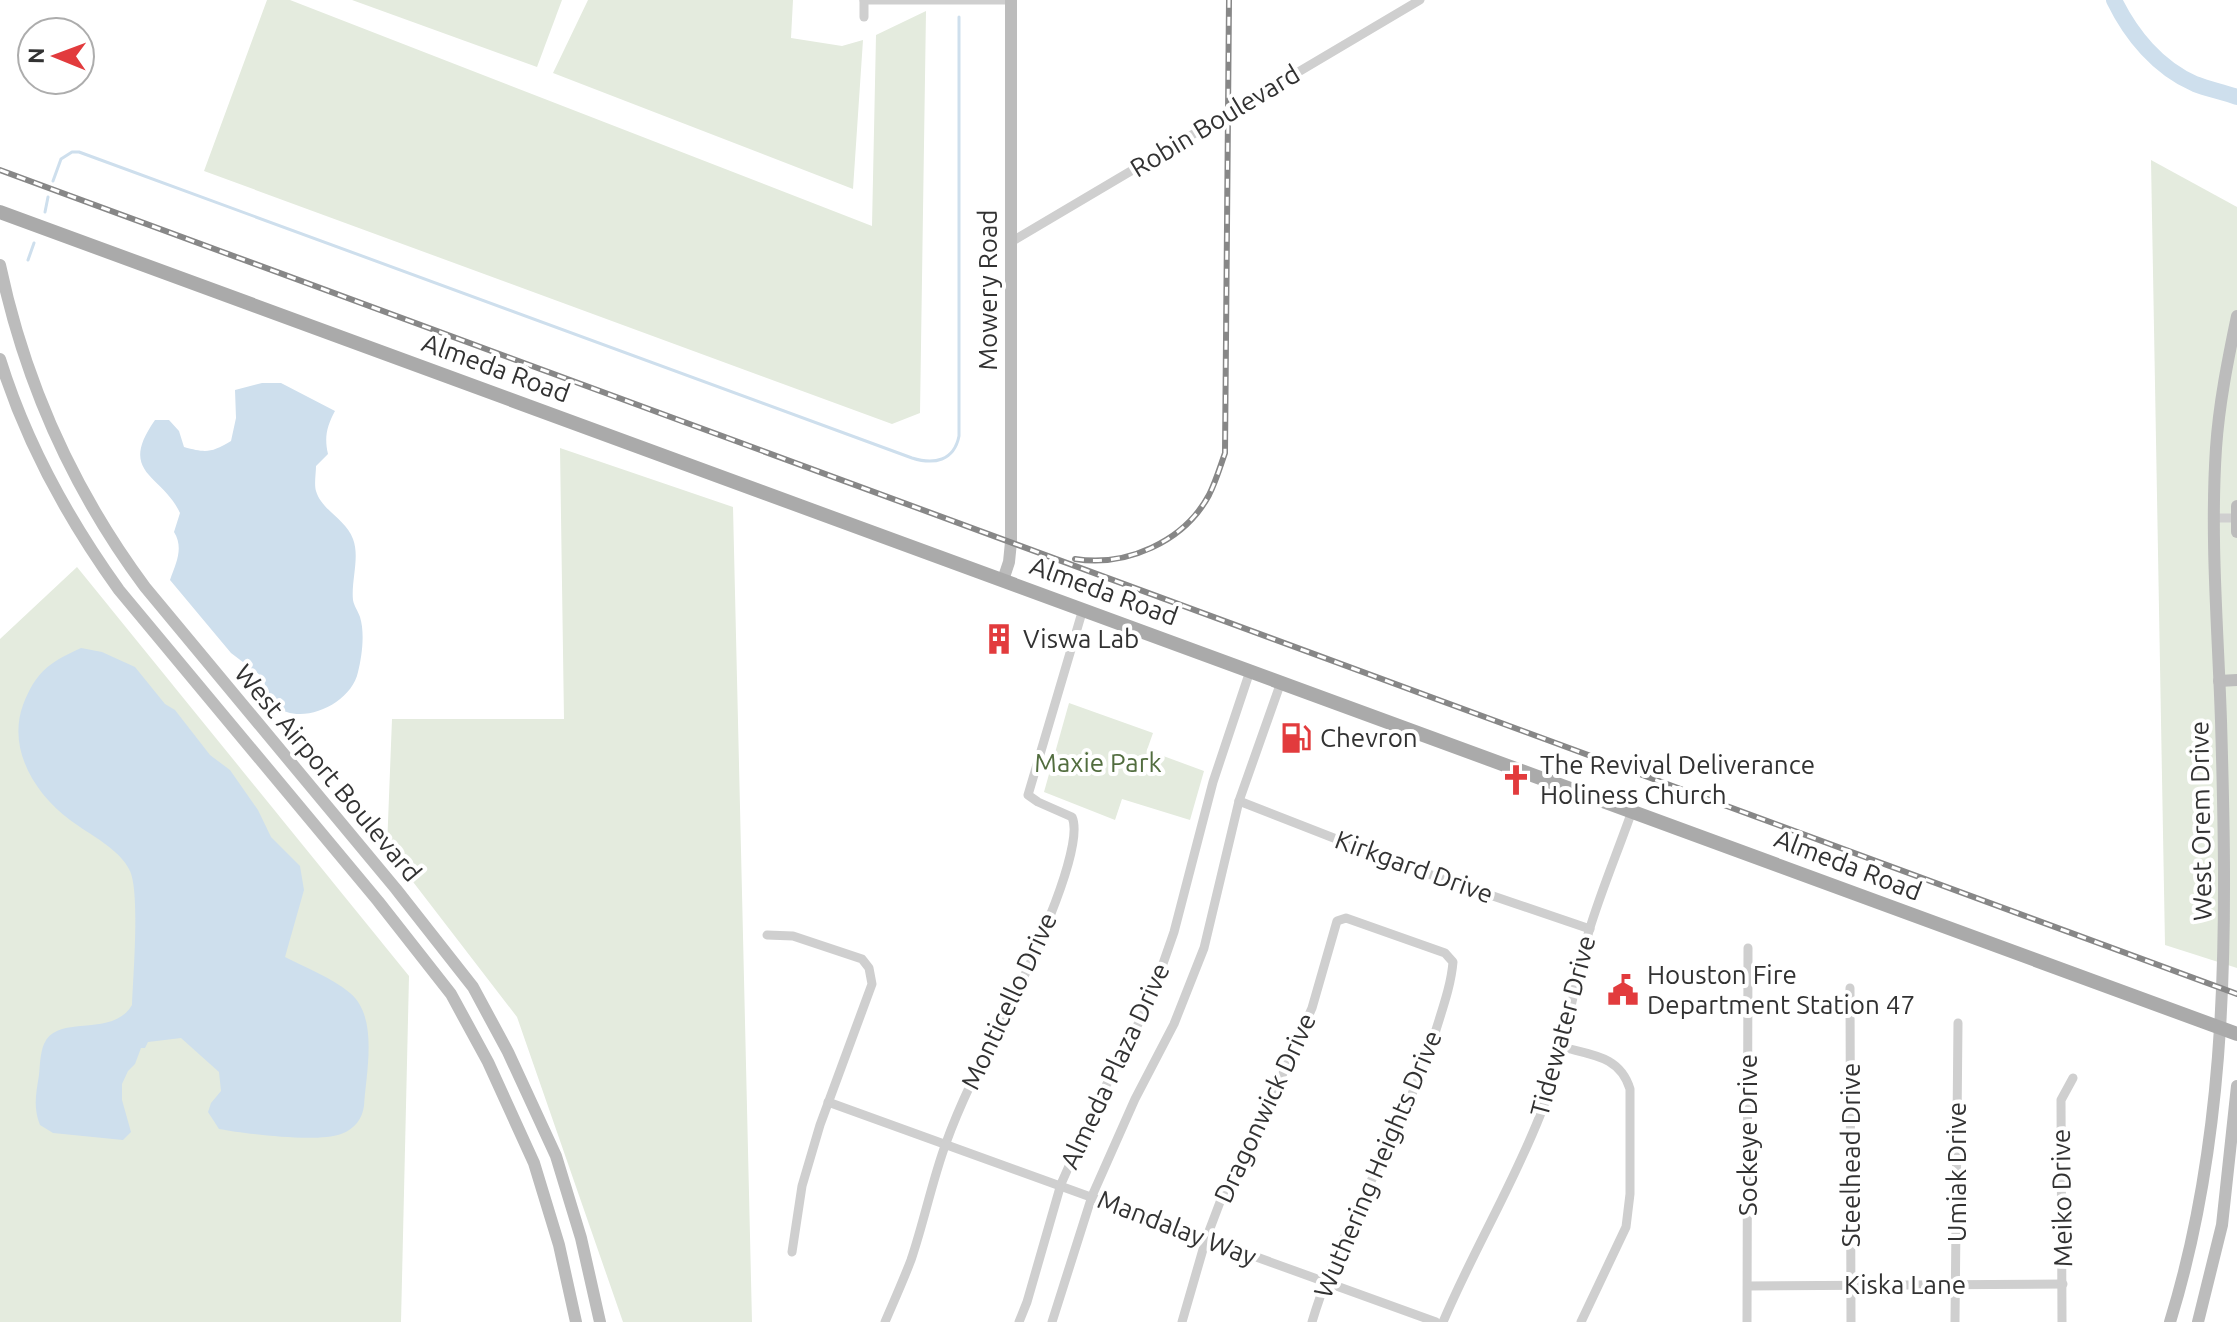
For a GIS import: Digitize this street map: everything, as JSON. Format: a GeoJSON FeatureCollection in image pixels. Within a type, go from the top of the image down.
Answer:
{"type":"FeatureCollection","features":[{"type":"Feature","properties":{"kind":"main road","name":"Mowery Road"},"geometry":{"type":"LineString","coordinates":[[1003,580],[1011,542],[1011,0]]}},
{"type":"Feature","properties":{"kind":"main road","name":"Almeda Road"},"geometry":{"type":"LineString","coordinates":[[0,212],[2237,1034]]}},
{"type":"Feature","properties":{"kind":"main road","name":"West Airport Boulevard"},"geometry":{"type":"LineString","coordinates":[[0,265],[10,314],[30,377],[77,483],[108,537],[145,587],[396,889],[473,987],[508,1052],[556,1156],[581,1238],[600,1322]]}},
{"type":"Feature","properties":{"kind":"main road","name":"West Orem Drive"},"geometry":{"type":"LineString","coordinates":[[2170,1322],[2191,1247],[2209,1144],[2223,989],[2231,824],[2219,681],[2214,518],[2216,446],[2237,316]]}},
{"type":"Feature","properties":{"kind":"main road","name":"West Airport Boulevard"},"geometry":{"type":"LineString","coordinates":[[0,359],[8,384],[61,502],[86,544],[119,590],[378,901],[451,994],[488,1062],[534,1163],[559,1245],[576,1322]]}},
{"type":"Feature","properties":{"kind":"main road"},"geometry":{"type":"LineString","coordinates":[[8,384],[30,377]]}},
{"type":"Feature","properties":{"kind":"main road"},"geometry":{"type":"LineString","coordinates":[[2237,506],[2237,532]]}},
{"type":"Feature","properties":{"kind":"main road"},"geometry":{"type":"LineString","coordinates":[[2219,681],[2237,680]]}},
{"type":"Feature","properties":{"kind":"main road"},"geometry":{"type":"LineString","coordinates":[[264,765],[282,752]]}},
{"type":"Feature","properties":{"kind":"main road"},"geometry":{"type":"LineString","coordinates":[[378,901],[396,889]]}},
{"type":"Feature","properties":{"kind":"main road"},"geometry":{"type":"LineString","coordinates":[[488,1062],[508,1052]]}},
{"type":"Feature","properties":{"kind":"main road"},"geometry":{"type":"LineString","coordinates":[[2198,1322],[2222,1225],[2237,1086]]}},
{"type":"Feature","properties":{"kind":"main road"},"geometry":{"type":"LineString","coordinates":[[559,1245],[581,1238]]}},
{"type":"Feature","properties":{"kind":"main road"},"geometry":{"type":"LineString","coordinates":[[2191,1247],[2214,1255]]}},
{"type":"Feature","properties":{"kind":"street"},"geometry":{"type":"LineString","coordinates":[[864,17],[864,0],[1011,0]]}},
{"type":"Feature","properties":{"kind":"street","name":"Robin Boulevard"},"geometry":{"type":"LineString","coordinates":[[1011,242],[1420,0]]}},
{"type":"Feature","properties":{"kind":"street"},"geometry":{"type":"LineString","coordinates":[[2214,518],[2237,518]]}},
{"type":"Feature","properties":{"kind":"street","name":"Monticello Drive"},"geometry":{"type":"LineString","coordinates":[[885,1322],[911,1259],[945,1143],[971,1083],[1033,961],[1068,859],[1075,831],[1072,817],[1028,795],[1083,609]]}},
{"type":"Feature","properties":{"kind":"street","name":"Almeda Plaza Drive"},"geometry":{"type":"LineString","coordinates":[[1019,1322],[1061,1184],[1098,1101],[1150,1001],[1174,932],[1216,771],[1250,671]]}},
{"type":"Feature","properties":{"kind":"street","name":"Almeda Plaza Drive"},"geometry":{"type":"LineString","coordinates":[[1052,1322],[1092,1196],[1135,1099],[1185,999],[1212,919],[1239,801],[1281,682]]}},
{"type":"Feature","properties":{"kind":"street","name":"Kirkgard Drive"},"geometry":{"type":"LineString","coordinates":[[1239,801],[1408,867],[1590,929]]}},
{"type":"Feature","properties":{"kind":"street","name":"Tidewater Drive"},"geometry":{"type":"LineString","coordinates":[[1443,1322],[1542,1111],[1562,1047],[1590,929],[1632,811]]}},
{"type":"Feature","properties":{"kind":"street","name":"Dragonwick Drive"},"geometry":{"type":"LineString","coordinates":[[1182,1322],[1206,1239],[1228,1181],[1295,1050],[1312,1008],[1337,921],[1346,918],[1365,924]]}},
{"type":"Feature","properties":{"kind":"street","name":"Wuthering Heights Drive"},"geometry":{"type":"LineString","coordinates":[[1312,1322],[1324,1282],[1357,1206],[1416,1087],[1453,970],[1453,962],[1445,953],[1365,924]]}},
{"type":"Feature","properties":{"kind":"street"},"geometry":{"type":"LineString","coordinates":[[767,935],[793,936],[862,959],[869,968],[872,984],[828,1102],[802,1186],[792,1252]]}},
{"type":"Feature","properties":{"kind":"street","name":"Sockeye Drive"},"geometry":{"type":"LineString","coordinates":[[1747,1322],[1748,948]]}},
{"type":"Feature","properties":{"kind":"street","name":"Steelhead Drive"},"geometry":{"type":"LineString","coordinates":[[1850,988],[1851,1322]]}},
{"type":"Feature","properties":{"kind":"street","name":"Umiak Drive"},"geometry":{"type":"LineString","coordinates":[[1955,1322],[1958,1023]]}},
{"type":"Feature","properties":{"kind":"street"},"geometry":{"type":"LineString","coordinates":[[1562,1047],[1613,1062],[1625,1073],[1630,1089],[1630,1194],[1626,1227],[1581,1322]]}},
{"type":"Feature","properties":{"kind":"street","name":"Meiko Drive"},"geometry":{"type":"LineString","coordinates":[[2062,1322],[2061,1100],[2073,1078]]}},
{"type":"Feature","properties":{"kind":"street","name":"Mandalay Way"},"geometry":{"type":"LineString","coordinates":[[828,1102],[1436,1322]]}},
{"type":"Feature","properties":{"kind":"street","name":"Kiska Lane"},"geometry":{"type":"LineString","coordinates":[[1748,1286],[2063,1284]]}},
{"type":"Feature","properties":{"kind":"green space"},"geometry":{"type":"Polygon","coordinates":[[[267,0],[290,0],[872,226],[876,35],[926,11],[920,413],[892,424],[204,171],[267,0]]]}},
{"type":"Feature","properties":{"kind":"green space"},"geometry":{"type":"Polygon","coordinates":[[[352,0],[562,0],[537,67],[352,0]]]}},
{"type":"Feature","properties":{"kind":"green space"},"geometry":{"type":"Polygon","coordinates":[[[588,0],[793,0],[791,38],[842,46],[863,40],[853,189],[553,73],[588,0]]]}},
{"type":"Feature","properties":{"kind":"green space"},"geometry":{"type":"Polygon","coordinates":[[[2151,160],[2237,207],[2237,968],[2165,945],[2151,160]]]}},
{"type":"Feature","properties":{"kind":"green space"},"geometry":{"type":"Polygon","coordinates":[[[560,448],[733,507],[752,1322],[623,1322],[517,1017],[387,848],[392,719],[564,719],[560,448]]]}},
{"type":"Feature","properties":{"kind":"green space"},"geometry":{"type":"Polygon","coordinates":[[[77,567],[409,976],[401,1322],[0,1322],[0,639],[77,567]]]}},
{"type":"Feature","properties":{"kind":"green space","name":"Maxie Park"},"geometry":{"type":"Polygon","coordinates":[[[1069,703],[1153,733],[1147,750],[1204,771],[1190,820],[1122,799],[1115,820],[1044,792],[1069,703]]]}},
{"type":"Feature","properties":{"kind":"water"},"geometry":{"type":"Polygon","coordinates":[[[262,383],[281,383],[335,411],[327,432],[328,454],[316,466],[315,488],[323,504],[350,532],[355,546],[353,600],[362,623],[363,637],[358,672],[352,687],[340,699],[309,713],[293,714],[279,708],[269,697],[264,678],[231,653],[170,580],[178,556],[174,532],[180,513],[141,463],[144,438],[155,420],[169,420],[179,431],[184,447],[208,451],[231,441],[236,418],[235,390],[262,383]]]}},
{"type":"Feature","properties":{"kind":"water"},"geometry":{"type":"Polygon","coordinates":[[[81,648],[102,652],[135,667],[165,704],[175,710],[210,755],[230,770],[258,810],[271,837],[300,866],[304,890],[285,957],[327,977],[350,993],[359,1003],[368,1031],[363,1111],[357,1123],[346,1132],[330,1137],[299,1138],[219,1129],[208,1112],[221,1091],[219,1072],[181,1038],[148,1042],[145,1048],[141,1048],[122,1084],[122,1100],[131,1132],[123,1140],[53,1133],[40,1125],[36,1094],[44,1044],[60,1030],[112,1021],[132,1005],[135,897],[130,871],[112,849],[70,820],[46,797],[27,769],[19,738],[23,705],[38,676],[52,664],[81,648]]]}},
{"type":"Feature","properties":{"kind":"waterway"},"geometry":{"type":"LineString","coordinates":[[2114,0],[2137,38],[2169,69],[2195,84],[2237,97]]}},
{"type":"Feature","properties":{"kind":"waterway"},"geometry":{"type":"LineString","coordinates":[[53,181],[61,159],[72,152],[79,152],[912,458],[935,461],[953,451],[959,436],[959,17]]}},
{"type":"Feature","properties":{"kind":"waterway"},"geometry":{"type":"LineString","coordinates":[[45,212],[48,197]]}},
{"type":"Feature","properties":{"kind":"waterway"},"geometry":{"type":"LineString","coordinates":[[28,260],[34,243]]}},
{"type":"Feature","properties":{"kind":"railway"},"geometry":{"type":"LineString","coordinates":[[1075,559],[1114,559],[1133,555],[1169,538],[1198,512],[1209,495],[1225,453],[1229,0]]}},
{"type":"Feature","properties":{"kind":"railway"},"geometry":{"type":"LineString","coordinates":[[0,170],[2237,994]]}},
{"type":"Feature","properties":{"kind":"place","name":"Viswa Lab"},"geometry":{"type":"Point","coordinates":[999,639]}},
{"type":"Feature","properties":{"kind":"place","name":"Chevron"},"geometry":{"type":"Point","coordinates":[1296,738]}},
{"type":"Feature","properties":{"kind":"place","name":"The Revival Deliverance Holiness Church"},"geometry":{"type":"Point","coordinates":[1516,780]}},
{"type":"Feature","properties":{"kind":"place","name":"Houston Fire Department Station 47"},"geometry":{"type":"Point","coordinates":[1623,990]}}]}
